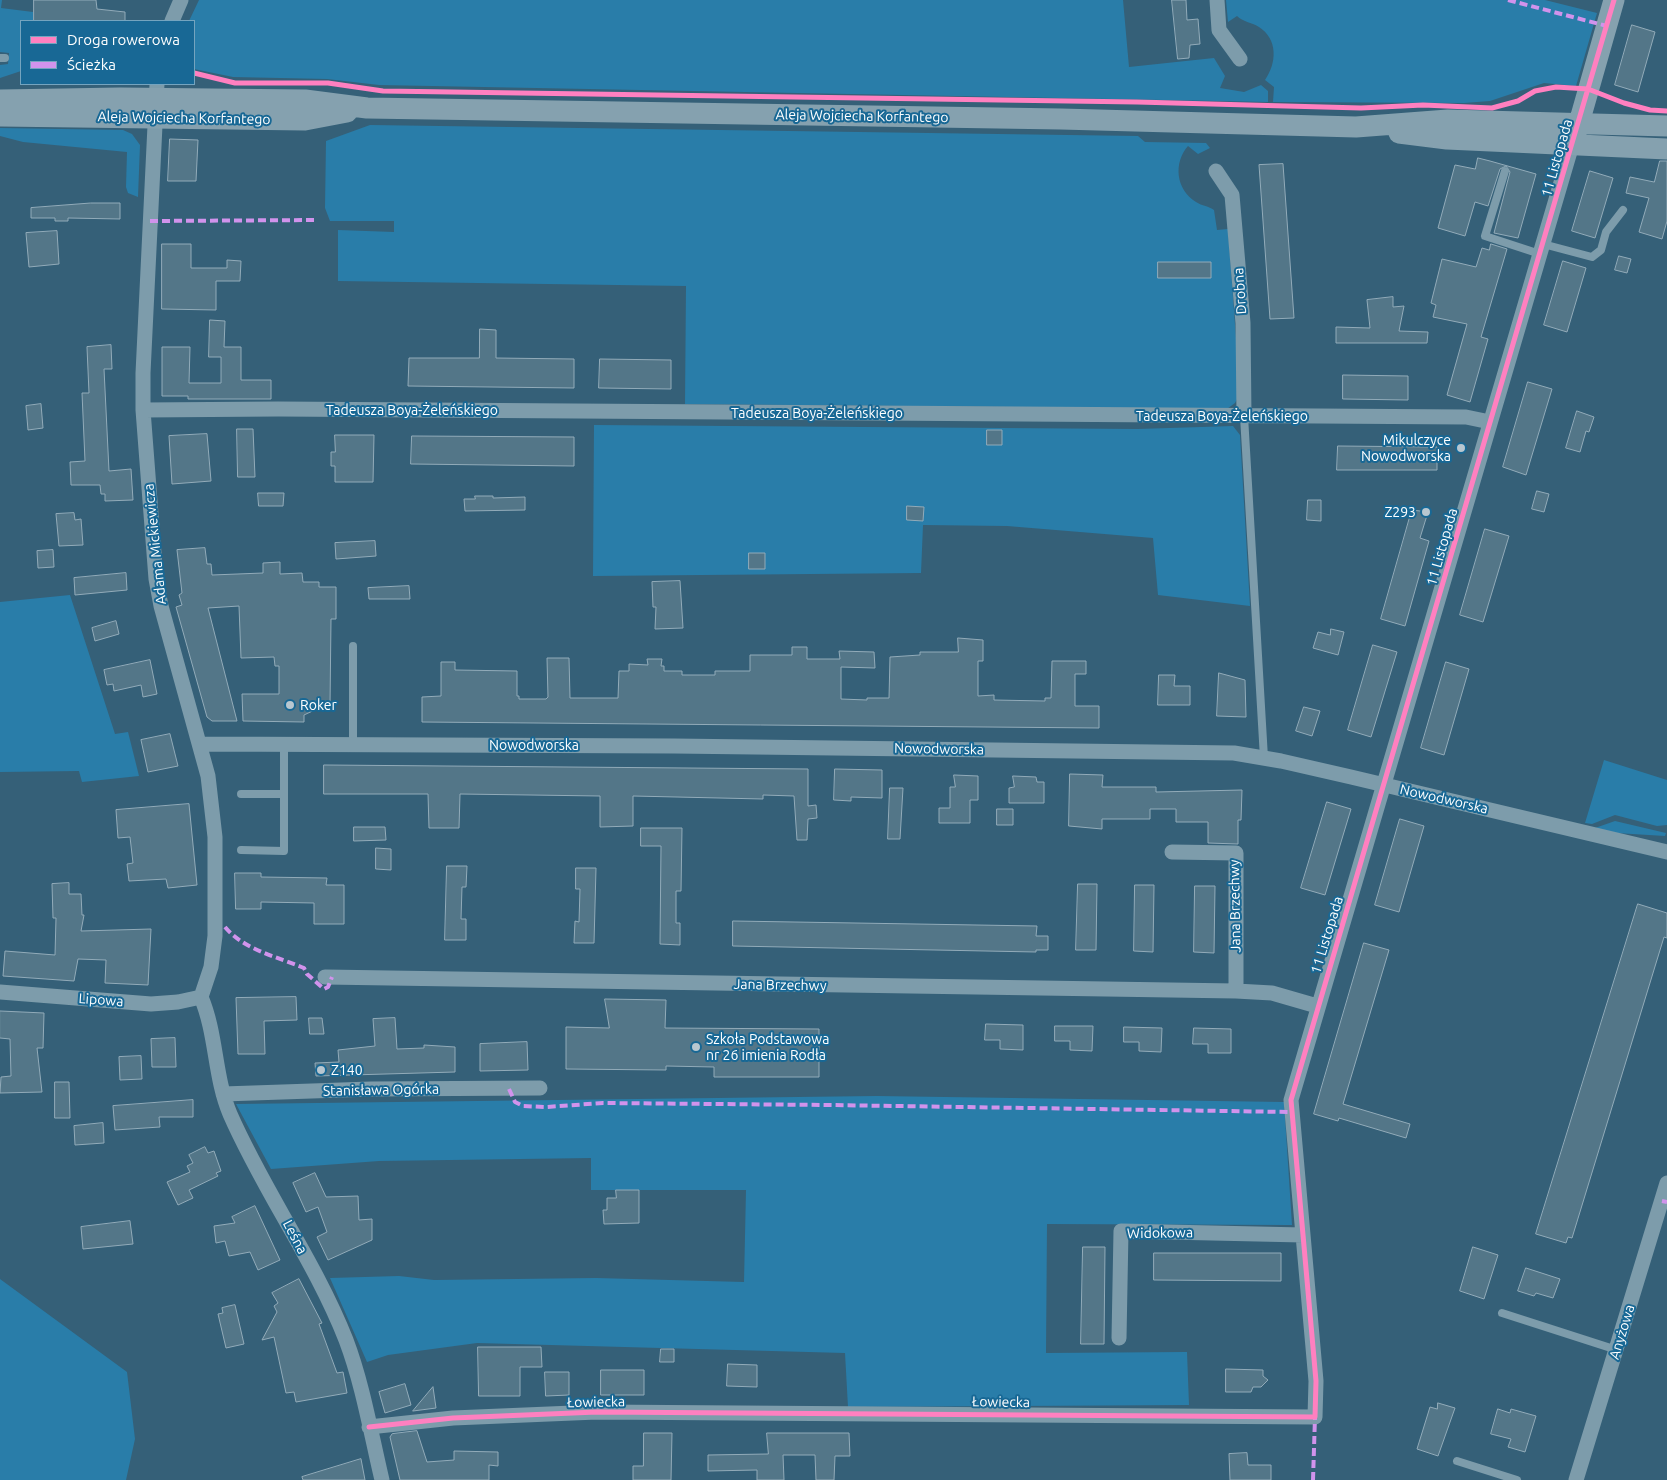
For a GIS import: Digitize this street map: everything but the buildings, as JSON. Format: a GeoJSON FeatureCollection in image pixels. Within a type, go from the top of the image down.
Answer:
{"type":"FeatureCollection","features":[{"type":"Feature","properties":{"kind":"main road","name":"11 Listopada"},"geometry":{"type":"LineString","coordinates":[[1572,145],[1614,0]]}},
{"type":"Feature","properties":{"kind":"main road","name":"Aleja Wojciecha Korfantego"},"geometry":{"type":"LineString","coordinates":[[0,100],[120,98],[156,100],[306,100],[367,108],[1061,119],[1356,127],[1448,120],[1667,126]]}},
{"type":"Feature","properties":{"kind":"main road","name":"Aleja Wojciecha Korfantego"},"geometry":{"type":"LineString","coordinates":[[0,116],[156,100]]}},
{"type":"Feature","properties":{"kind":"main road","name":"Aleja Wojciecha Korfantego"},"geometry":{"type":"LineString","coordinates":[[1356,127],[1447,140],[1667,149]]}},
{"type":"Feature","properties":{"kind":"street"},"geometry":{"type":"LineString","coordinates":[[172,20],[181,0]]}},
{"type":"Feature","properties":{"kind":"street"},"geometry":{"type":"LineString","coordinates":[[1217,0],[1220,30],[1240,60]]}},
{"type":"Feature","properties":{"kind":"street","name":"Adama Mickiewicza"},"geometry":{"type":"LineString","coordinates":[[156,100],[143,372],[143,410],[158,588],[200,744],[209,786],[216,870],[215,936],[211,967],[201,997]]}},
{"type":"Feature","properties":{"kind":"street","name":"11 Listopada"},"geometry":{"type":"LineString","coordinates":[[1291,1100],[1317,1006],[1572,145]]}},
{"type":"Feature","properties":{"kind":"street","name":"Drobna"},"geometry":{"type":"LineString","coordinates":[[1216,170],[1232,195],[1242,323],[1244,416]]}},
{"type":"Feature","properties":{"kind":"street","name":"Tadeusza Boya-Żeleńskiego"},"geometry":{"type":"LineString","coordinates":[[143,410],[278,409],[1466,417],[1490,422]]}},
{"type":"Feature","properties":{"kind":"street","name":"Nowodworska"},"geometry":{"type":"LineString","coordinates":[[200,744],[1200,752],[1264,758],[1384,784],[1667,852]]}},
{"type":"Feature","properties":{"kind":"street","name":"Jana Brzechwy"},"geometry":{"type":"LineString","coordinates":[[1172,852],[1236,853],[1236,991]]}},
{"type":"Feature","properties":{"kind":"street","name":"Jana Brzechwy"},"geometry":{"type":"LineString","coordinates":[[324,977],[1236,991],[1272,993],[1317,1006]]}},
{"type":"Feature","properties":{"kind":"street","name":"Lipowa"},"geometry":{"type":"LineString","coordinates":[[0,992],[151,1004],[178,1002],[201,997]]}},
{"type":"Feature","properties":{"kind":"street","name":"Leśna"},"geometry":{"type":"LineString","coordinates":[[201,997],[210,1018],[223,1094],[238,1132],[309,1263],[343,1334],[382,1480]]}},
{"type":"Feature","properties":{"kind":"street","name":"Stanisława Ogórka"},"geometry":{"type":"LineString","coordinates":[[223,1094],[540,1088]]}},
{"type":"Feature","properties":{"kind":"street","name":"Łowiecka"},"geometry":{"type":"LineString","coordinates":[[369,1427],[453,1418],[597,1412],[1315,1417],[1316,1381],[1291,1100]]}},
{"type":"Feature","properties":{"kind":"street","name":"Anyżowa"},"geometry":{"type":"LineString","coordinates":[[1576,1480],[1667,1183]]}},
{"type":"Feature","properties":{"kind":"street","name":"Widokowa"},"geometry":{"type":"LineString","coordinates":[[1119,1338],[1121,1231],[1303,1235]]}},
{"type":"Feature","properties":{"kind":"lane"},"geometry":{"type":"LineString","coordinates":[[1505,171],[1486,236],[1541,249],[1592,257],[1601,250],[1606,232],[1623,210]]}},
{"type":"Feature","properties":{"kind":"lane"},"geometry":{"type":"LineString","coordinates":[[1244,416],[1264,758]]}},
{"type":"Feature","properties":{"kind":"lane"},"geometry":{"type":"LineString","coordinates":[[353,646],[353,744]]}},
{"type":"Feature","properties":{"kind":"lane"},"geometry":{"type":"LineString","coordinates":[[241,850],[284,851],[284,744]]}},
{"type":"Feature","properties":{"kind":"lane"},"geometry":{"type":"LineString","coordinates":[[242,794],[284,794]]}},
{"type":"Feature","properties":{"kind":"lane"},"geometry":{"type":"LineString","coordinates":[[1502,1313],[1617,1350]]}},
{"type":"Feature","properties":{"kind":"lane"},"geometry":{"type":"LineString","coordinates":[[1457,1461],[1516,1480]]}},
{"type":"Feature","properties":{"kind":"shaded area"},"geometry":{"type":"Polygon","coordinates":[[[0,0],[2,0],[1,8],[33,12],[33,20],[20,20],[20,71],[0,78],[0,65],[8,64],[9,53],[0,52],[0,0]]]}},
{"type":"Feature","properties":{"kind":"shaded area"},"geometry":{"type":"Polygon","coordinates":[[[199,0],[1123,0],[1129,67],[1214,58],[1225,76],[1220,88],[1244,92],[1261,85],[1268,91],[1268,102],[379,85],[327,79],[233,77],[195,69],[195,20],[189,20],[199,0]]]}},
{"type":"Feature","properties":{"kind":"shaded area"},"geometry":{"type":"Polygon","coordinates":[[[1226,0],[1545,0],[1597,13],[1576,86],[1544,83],[1490,101],[1464,103],[1273,102],[1274,87],[1265,80],[1272,66],[1274,52],[1270,38],[1259,27],[1237,16],[1228,22],[1226,0]]]}},
{"type":"Feature","properties":{"kind":"shaded area"},"geometry":{"type":"Polygon","coordinates":[[[370,125],[1138,136],[1145,142],[1206,143],[1210,148],[1198,154],[1188,146],[1180,160],[1179,176],[1184,191],[1189,197],[1214,210],[1217,230],[1228,229],[1240,393],[1235,403],[1227,409],[685,404],[686,286],[338,281],[338,230],[394,232],[394,221],[330,221],[325,208],[326,141],[370,125]]]}},
{"type":"Feature","properties":{"kind":"shaded area"},"geometry":{"type":"Polygon","coordinates":[[[0,128],[123,130],[132,134],[140,145],[138,197],[128,193],[126,187],[127,152],[23,142],[0,136],[0,128]]]}},
{"type":"Feature","properties":{"kind":"shaded area"},"geometry":{"type":"Polygon","coordinates":[[[594,425],[1137,429],[1233,426],[1240,435],[1250,606],[1158,595],[1153,538],[1007,526],[923,525],[921,573],[593,576],[594,425]]]}},
{"type":"Feature","properties":{"kind":"shaded area"},"geometry":{"type":"Polygon","coordinates":[[[70,595],[115,734],[128,732],[139,776],[82,782],[79,771],[0,772],[0,602],[70,595]]]}},
{"type":"Feature","properties":{"kind":"shaded area"},"geometry":{"type":"Polygon","coordinates":[[[1604,760],[1667,780],[1667,825],[1657,826],[1615,815],[1592,824],[1585,823],[1604,760]]]}},
{"type":"Feature","properties":{"kind":"shaded area"},"geometry":{"type":"Polygon","coordinates":[[[1615,821],[1666,833],[1665,836],[1616,833],[1595,828],[1615,821]]]}},
{"type":"Feature","properties":{"kind":"shaded area"},"geometry":{"type":"Polygon","coordinates":[[[877,1096],[1284,1102],[1292,1225],[1047,1224],[1046,1353],[1187,1352],[1189,1405],[848,1407],[845,1353],[477,1343],[388,1355],[367,1362],[330,1278],[399,1276],[434,1280],[596,1278],[744,1282],[746,1190],[591,1190],[591,1158],[379,1161],[271,1169],[236,1104],[877,1096]]]}},
{"type":"Feature","properties":{"kind":"shaded area"},"geometry":{"type":"Polygon","coordinates":[[[0,1279],[127,1372],[135,1439],[126,1480],[0,1480],[0,1279]]]}},
{"type":"Feature","properties":{"kind":"marked path"},"geometry":{"type":"LineString","coordinates":[[1508,0],[1607,26]]}},
{"type":"Feature","properties":{"kind":"marked path"},"geometry":{"type":"LineString","coordinates":[[150,221],[317,220]]}},
{"type":"Feature","properties":{"kind":"marked path"},"geometry":{"type":"LineString","coordinates":[[225,927],[242,942],[251,947],[304,968],[307,974],[324,989],[328,987],[332,977]]}},
{"type":"Feature","properties":{"kind":"marked path"},"geometry":{"type":"LineString","coordinates":[[509,1089],[515,1102],[523,1106],[546,1107],[603,1103],[1291,1112]]}},
{"type":"Feature","properties":{"kind":"marked path"},"geometry":{"type":"LineString","coordinates":[[1662,1201],[1667,1202]]}},
{"type":"Feature","properties":{"kind":"marked path"},"geometry":{"type":"LineString","coordinates":[[1313,1480],[1315,1417]]}},
{"type":"Feature","properties":{"kind":"cycle path"},"geometry":{"type":"LineString","coordinates":[[369,1427],[453,1418],[597,1412],[1315,1417],[1316,1381],[1291,1100],[1614,0]]}},
{"type":"Feature","properties":{"kind":"cycle path"},"geometry":{"type":"LineString","coordinates":[[195,73],[235,83],[328,83],[383,91],[1137,102],[1361,108],[1423,105],[1492,108],[1518,101],[1535,91],[1556,87],[1588,89],[1624,103],[1650,110],[1667,111]]}},
{"type":"Feature","properties":{"kind":"place","name":"Mikulczyce Nowodworska"},"geometry":{"type":"Point","coordinates":[1461,448]}},
{"type":"Feature","properties":{"kind":"place","name":"Z293"},"geometry":{"type":"Point","coordinates":[1426,512]}},
{"type":"Feature","properties":{"kind":"place","name":"Roker"},"geometry":{"type":"Point","coordinates":[290,705]}},
{"type":"Feature","properties":{"kind":"place","name":"Szkoła Podstawowa nr 26 imienia Rodła"},"geometry":{"type":"Point","coordinates":[696,1047]}},
{"type":"Feature","properties":{"kind":"place","name":"Z140"},"geometry":{"type":"Point","coordinates":[321,1070]}}]}
